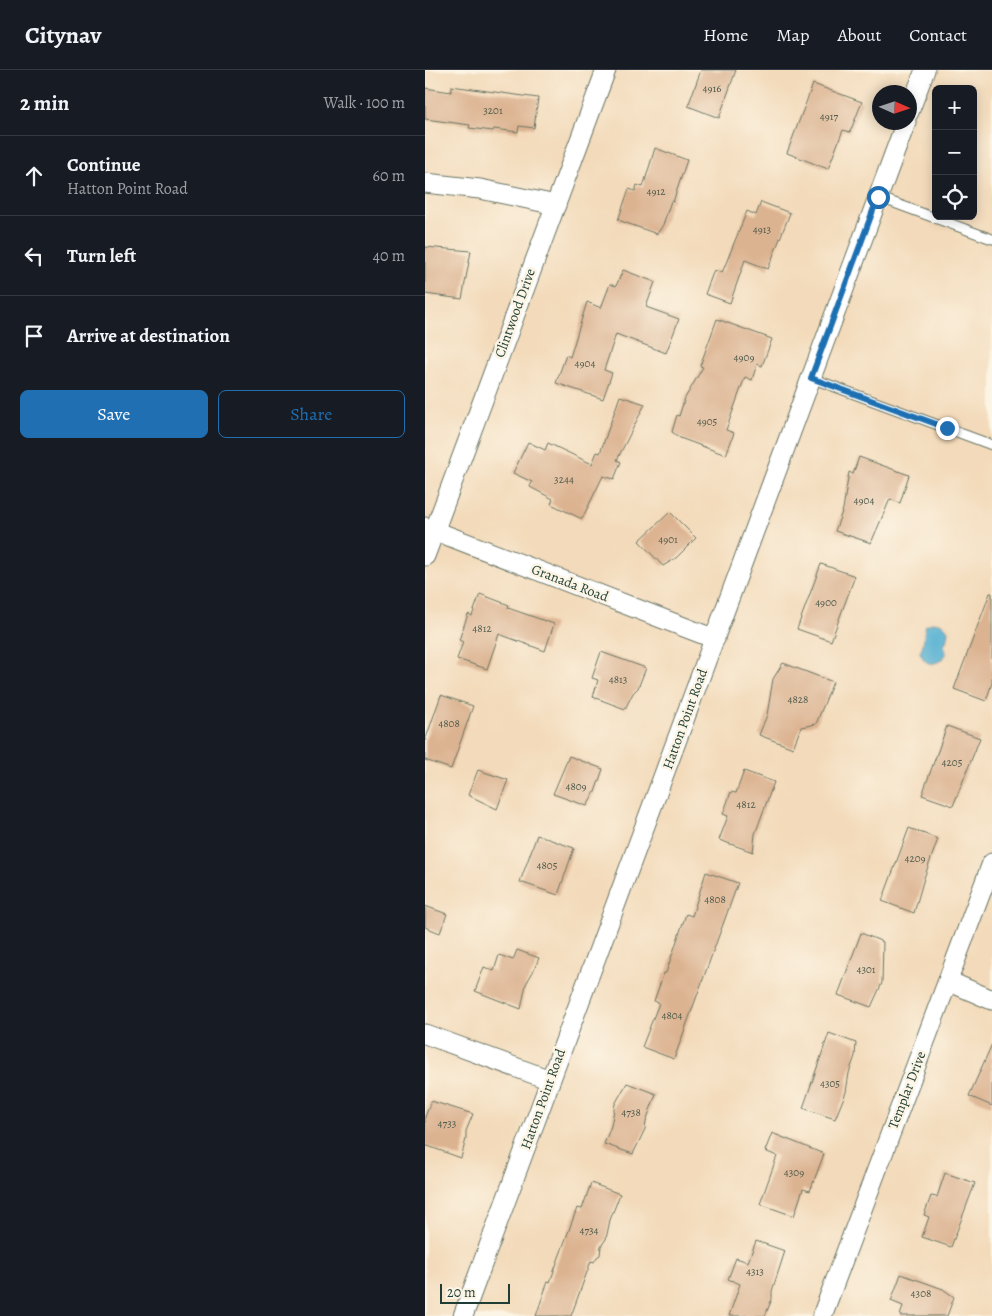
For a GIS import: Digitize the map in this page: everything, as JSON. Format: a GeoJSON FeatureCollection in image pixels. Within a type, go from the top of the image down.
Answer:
{"type":"FeatureCollection","features":[{"type":"Feature","properties":{"kind":"street","name":"Clintwood Drive"},"geometry":{"type":"LineString","coordinates":[[425,556],[430,529],[556,205],[606,70]]}},
{"type":"Feature","properties":{"kind":"street"},"geometry":{"type":"LineString","coordinates":[[917,91],[925,70]]}},
{"type":"Feature","properties":{"kind":"street","name":"Hatton Point Road"},"geometry":{"type":"LineString","coordinates":[[463,1316],[903,130]]}},
{"type":"Feature","properties":{"kind":"street"},"geometry":{"type":"LineString","coordinates":[[425,183],[480,189],[556,205]]}},
{"type":"Feature","properties":{"kind":"street","name":"Granada Road"},"geometry":{"type":"LineString","coordinates":[[430,529],[715,638]]}},
{"type":"Feature","properties":{"kind":"street","name":"Templar Drive"},"geometry":{"type":"LineString","coordinates":[[822,1316],[992,863]]}},
{"type":"Feature","properties":{"kind":"street"},"geometry":{"type":"LineString","coordinates":[[948,981],[992,1000]]}},
{"type":"Feature","properties":{"kind":"street"},"geometry":{"type":"LineString","coordinates":[[425,1034],[550,1080]]}},
{"type":"Feature","properties":{"kind":"lane"},"geometry":{"type":"LineString","coordinates":[[878,197],[992,239]]}},
{"type":"Feature","properties":{"kind":"lane"},"geometry":{"type":"LineString","coordinates":[[811,378],[992,445]]}},
{"type":"Feature","properties":{"kind":"water"},"geometry":{"type":"Polygon","coordinates":[[[935,622],[944,625],[948,630],[944,645],[946,652],[943,659],[935,663],[929,663],[924,660],[920,652],[926,625],[935,622]]]}},
{"type":"Feature","properties":{"kind":"building"},"geometry":{"type":"Polygon","coordinates":[[[701,70],[736,70],[719,118],[688,106],[701,70]]]}},
{"type":"Feature","properties":{"kind":"building"},"geometry":{"type":"Polygon","coordinates":[[[813,84],[862,102],[850,132],[843,130],[828,169],[787,153],[813,84]]]}},
{"type":"Feature","properties":{"kind":"building"},"geometry":{"type":"Polygon","coordinates":[[[451,86],[538,98],[534,128],[519,126],[518,132],[494,129],[493,131],[469,128],[470,125],[425,119],[425,88],[451,92],[451,86]]]}},
{"type":"Feature","properties":{"kind":"building"},"geometry":{"type":"Polygon","coordinates":[[[655,148],[687,160],[673,202],[671,201],[663,225],[657,234],[618,220],[629,189],[635,191],[637,185],[643,187],[655,148]]]}},
{"type":"Feature","properties":{"kind":"building"},"geometry":{"type":"Polygon","coordinates":[[[761,202],[790,213],[768,269],[745,260],[730,303],[705,294],[714,270],[722,273],[747,211],[756,215],[761,202]]]}},
{"type":"Feature","properties":{"kind":"building"},"geometry":{"type":"Polygon","coordinates":[[[425,247],[471,251],[462,299],[425,294],[425,247]]]}},
{"type":"Feature","properties":{"kind":"building"},"geometry":{"type":"Polygon","coordinates":[[[623,270],[655,282],[646,307],[679,319],[666,353],[616,334],[604,370],[612,373],[603,399],[556,383],[566,355],[570,357],[587,302],[601,308],[610,284],[616,286],[623,270]]]}},
{"type":"Feature","properties":{"kind":"building"},"geometry":{"type":"Polygon","coordinates":[[[717,319],[772,339],[762,366],[757,364],[752,380],[745,377],[726,430],[734,433],[726,455],[680,438],[672,432],[685,398],[703,367],[700,366],[717,319]]]}},
{"type":"Feature","properties":{"kind":"building"},"geometry":{"type":"Polygon","coordinates":[[[620,396],[645,404],[617,460],[621,462],[614,479],[603,476],[582,519],[551,504],[553,499],[530,487],[532,482],[513,473],[528,442],[545,450],[548,443],[592,464],[597,452],[600,453],[620,396]]]}},
{"type":"Feature","properties":{"kind":"building"},"geometry":{"type":"Polygon","coordinates":[[[859,457],[909,475],[900,503],[890,499],[871,543],[835,531],[843,509],[849,472],[853,474],[859,457]]]}},
{"type":"Feature","properties":{"kind":"building"},"geometry":{"type":"Polygon","coordinates":[[[670,512],[696,538],[676,558],[663,566],[639,541],[670,512]]]}},
{"type":"Feature","properties":{"kind":"building"},"geometry":{"type":"Polygon","coordinates":[[[821,564],[855,576],[831,641],[797,629],[821,564]]]}},
{"type":"Feature","properties":{"kind":"building"},"geometry":{"type":"Polygon","coordinates":[[[990,593],[992,593],[992,683],[986,701],[954,689],[990,593]]]}},
{"type":"Feature","properties":{"kind":"building"},"geometry":{"type":"Polygon","coordinates":[[[480,594],[509,605],[508,608],[554,624],[545,651],[499,634],[487,669],[457,659],[463,642],[459,640],[468,614],[472,616],[480,594]]]}},
{"type":"Feature","properties":{"kind":"building"},"geometry":{"type":"Polygon","coordinates":[[[601,652],[646,668],[638,688],[633,693],[625,709],[593,697],[598,680],[592,678],[601,652]]]}},
{"type":"Feature","properties":{"kind":"building"},"geometry":{"type":"Polygon","coordinates":[[[783,663],[833,682],[816,724],[801,727],[793,748],[759,735],[767,715],[773,679],[783,663]]]}},
{"type":"Feature","properties":{"kind":"building"},"geometry":{"type":"Polygon","coordinates":[[[441,695],[473,706],[451,769],[425,760],[425,741],[441,695]]]}},
{"type":"Feature","properties":{"kind":"building"},"geometry":{"type":"Polygon","coordinates":[[[947,726],[980,738],[953,806],[922,795],[947,726]]]}},
{"type":"Feature","properties":{"kind":"building"},"geometry":{"type":"Polygon","coordinates":[[[569,756],[603,769],[595,792],[587,806],[553,794],[569,756]]]}},
{"type":"Feature","properties":{"kind":"building"},"geometry":{"type":"Polygon","coordinates":[[[478,770],[508,780],[497,809],[468,795],[478,770]]]}},
{"type":"Feature","properties":{"kind":"building"},"geometry":{"type":"Polygon","coordinates":[[[744,771],[774,782],[755,834],[753,852],[719,840],[728,816],[723,814],[731,792],[736,793],[744,771]]]}},
{"type":"Feature","properties":{"kind":"building"},"geometry":{"type":"Polygon","coordinates":[[[909,828],[938,839],[914,913],[882,901],[909,828]]]}},
{"type":"Feature","properties":{"kind":"building"},"geometry":{"type":"Polygon","coordinates":[[[537,835],[574,848],[558,895],[520,882],[537,835]]]}},
{"type":"Feature","properties":{"kind":"building"},"geometry":{"type":"Polygon","coordinates":[[[706,872],[738,883],[674,1059],[642,1047],[659,1003],[654,1001],[664,973],[666,973],[686,914],[692,916],[706,872]]]}},
{"type":"Feature","properties":{"kind":"building"},"geometry":{"type":"Polygon","coordinates":[[[425,906],[447,914],[440,933],[425,927],[425,906]]]}},
{"type":"Feature","properties":{"kind":"building"},"geometry":{"type":"Polygon","coordinates":[[[861,933],[883,942],[882,983],[871,1007],[838,995],[861,933]]]}},
{"type":"Feature","properties":{"kind":"building"},"geometry":{"type":"Polygon","coordinates":[[[517,950],[539,958],[526,984],[521,1009],[475,991],[484,967],[494,971],[499,955],[513,960],[517,950]]]}},
{"type":"Feature","properties":{"kind":"building"},"geometry":{"type":"Polygon","coordinates":[[[829,1033],[856,1043],[855,1056],[849,1073],[846,1092],[835,1119],[803,1108],[829,1033]]]}},
{"type":"Feature","properties":{"kind":"building"},"geometry":{"type":"Polygon","coordinates":[[[992,1044],[992,1106],[969,1096],[992,1044]]]}},
{"type":"Feature","properties":{"kind":"building"},"geometry":{"type":"Polygon","coordinates":[[[627,1083],[656,1094],[645,1129],[633,1154],[604,1144],[611,1126],[615,1104],[627,1083]]]}},
{"type":"Feature","properties":{"kind":"building"},"geometry":{"type":"Polygon","coordinates":[[[431,1101],[473,1114],[466,1131],[461,1158],[425,1145],[425,1117],[431,1101]]]}},
{"type":"Feature","properties":{"kind":"building"},"geometry":{"type":"Polygon","coordinates":[[[772,1133],[824,1154],[810,1191],[803,1189],[794,1216],[760,1204],[777,1156],[765,1151],[772,1133]]]}},
{"type":"Feature","properties":{"kind":"building"},"geometry":{"type":"Polygon","coordinates":[[[945,1173],[975,1183],[951,1247],[922,1237],[929,1217],[924,1215],[931,1196],[937,1197],[945,1173]]]}},
{"type":"Feature","properties":{"kind":"building"},"geometry":{"type":"Polygon","coordinates":[[[591,1183],[620,1194],[610,1220],[606,1239],[601,1246],[600,1255],[594,1262],[591,1261],[571,1316],[536,1316],[577,1208],[582,1209],[591,1183]]]}},
{"type":"Feature","properties":{"kind":"building"},"geometry":{"type":"Polygon","coordinates":[[[756,1241],[785,1251],[772,1291],[772,1299],[765,1316],[729,1316],[740,1284],[728,1279],[736,1258],[748,1262],[756,1241]]]}},
{"type":"Feature","properties":{"kind":"building"},"geometry":{"type":"Polygon","coordinates":[[[901,1274],[943,1289],[954,1297],[947,1316],[900,1316],[903,1306],[891,1301],[901,1274]]]}},
{"type":"Feature","properties":{"kind":"route"},"geometry":{"type":"LineString","coordinates":[[878,197],[811,378],[947,428]]}}]}
